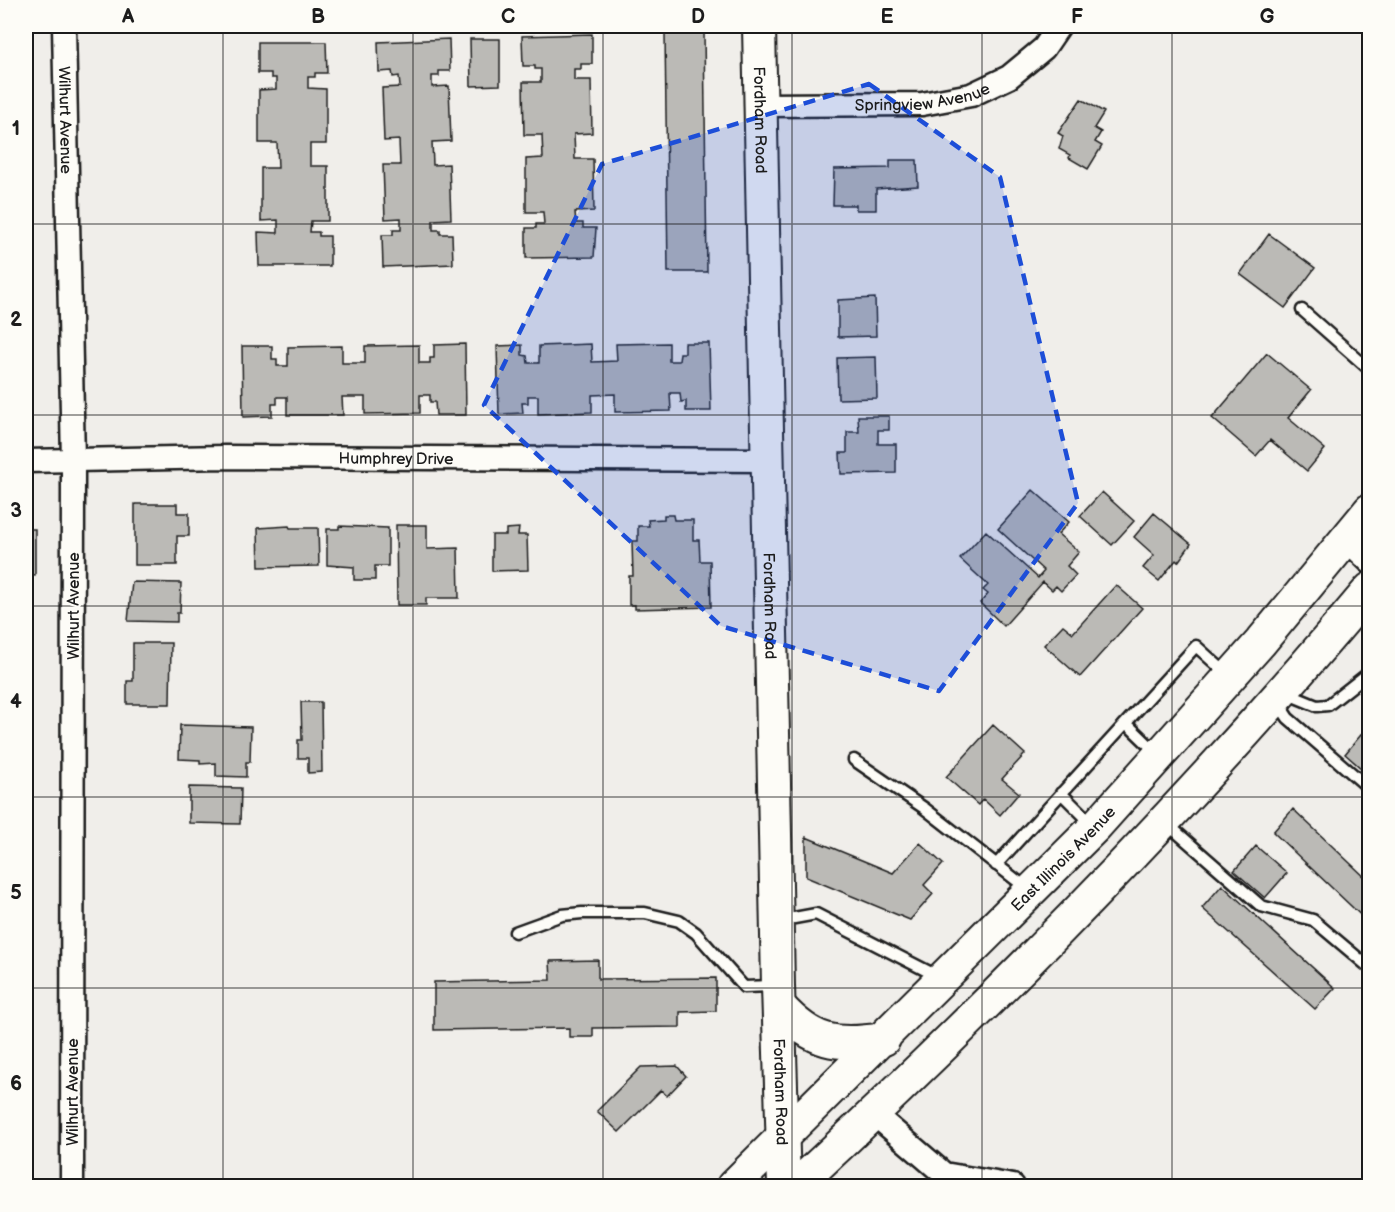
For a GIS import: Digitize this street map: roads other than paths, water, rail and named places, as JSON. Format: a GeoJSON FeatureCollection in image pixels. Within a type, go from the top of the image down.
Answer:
{"type":"FeatureCollection","features":[{"type":"Feature","properties":{"kind":"main road","name":"Fordham Road"},"geometry":{"type":"LineString","coordinates":[[759,26],[784,1186]]}},
{"type":"Feature","properties":{"kind":"main road","name":"East Illinois Avenue"},"geometry":{"type":"LineString","coordinates":[[733,1186],[884,1039],[1095,827],[1230,677],[1370,510]]}},
{"type":"Feature","properties":{"kind":"main road"},"geometry":{"type":"LineString","coordinates":[[796,1186],[874,1114],[1129,860],[1283,692],[1370,589]]}},
{"type":"Feature","properties":{"kind":"main road"},"geometry":{"type":"LineString","coordinates":[[1095,827],[1129,860]]}},
{"type":"Feature","properties":{"kind":"main road"},"geometry":{"type":"LineString","coordinates":[[779,996],[797,1026],[813,1035],[838,1044],[884,1039]]}},
{"type":"Feature","properties":{"kind":"street","name":"Wilhurt Avenue"},"geometry":{"type":"LineString","coordinates":[[64,26],[73,461],[72,1186]]}},
{"type":"Feature","properties":{"kind":"street","name":"Springview Avenue"},"geometry":{"type":"LineString","coordinates":[[761,105],[922,104],[971,95],[1009,77],[1044,48],[1059,26]]}},
{"type":"Feature","properties":{"kind":"street","name":"Humphrey Drive"},"geometry":{"type":"LineString","coordinates":[[26,461],[225,457],[768,460]]}},
{"type":"Feature","properties":{"kind":"street"},"geometry":{"type":"LineString","coordinates":[[1346,539],[1370,562]]}},
{"type":"Feature","properties":{"kind":"street"},"geometry":{"type":"LineString","coordinates":[[874,1114],[944,1174],[1013,1186]]}},
{"type":"Feature","properties":{"kind":"lane"},"geometry":{"type":"LineString","coordinates":[[1302,310],[1370,370]]}},
{"type":"Feature","properties":{"kind":"lane"},"geometry":{"type":"LineString","coordinates":[[996,865],[1196,646],[1230,677]]}},
{"type":"Feature","properties":{"kind":"lane"},"geometry":{"type":"LineString","coordinates":[[1370,672],[1328,705],[1317,706],[1283,692],[1284,712],[1288,718],[1370,789]]}},
{"type":"Feature","properties":{"kind":"lane"},"geometry":{"type":"LineString","coordinates":[[1126,723],[1160,757]]}},
{"type":"Feature","properties":{"kind":"lane"},"geometry":{"type":"LineString","coordinates":[[854,760],[924,808],[1031,892]]}},
{"type":"Feature","properties":{"kind":"lane"},"geometry":{"type":"LineString","coordinates":[[1061,793],[1095,827]]}},
{"type":"Feature","properties":{"kind":"lane"},"geometry":{"type":"LineString","coordinates":[[1164,822],[1261,906],[1313,920],[1370,968]]}},
{"type":"Feature","properties":{"kind":"lane"},"geometry":{"type":"LineString","coordinates":[[515,932],[562,915],[645,913],[679,921],[696,933],[744,987],[779,996]]}},
{"type":"Feature","properties":{"kind":"lane"},"geometry":{"type":"LineString","coordinates":[[778,921],[816,914],[943,979]]}}]}
